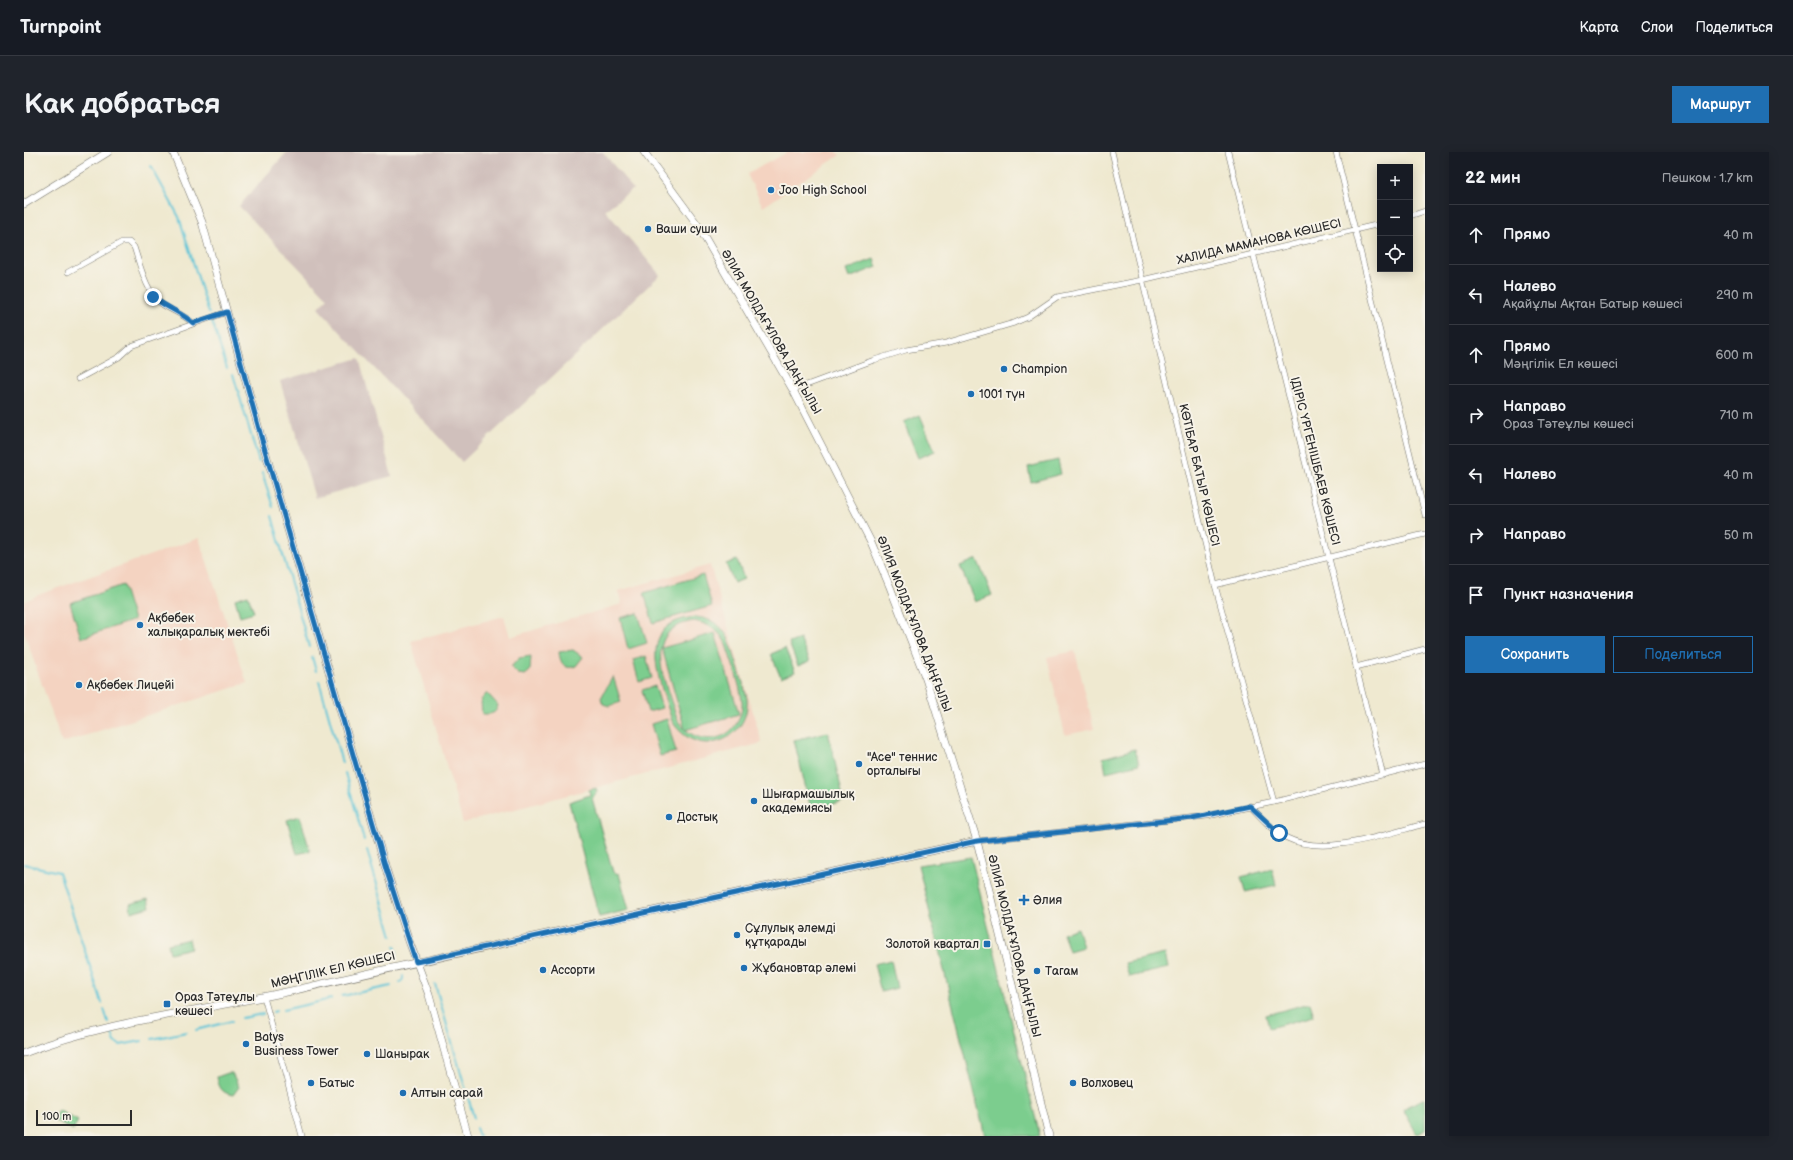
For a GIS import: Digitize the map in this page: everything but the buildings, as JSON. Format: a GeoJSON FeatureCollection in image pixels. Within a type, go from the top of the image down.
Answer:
{"type":"FeatureCollection","features":[{"type":"Feature","properties":{"kind":"street"},"geometry":{"type":"LineString","coordinates":[[24,204],[108,152]]}},
{"type":"Feature","properties":{"kind":"street"},"geometry":{"type":"LineString","coordinates":[[173,152],[202,222],[262,440],[385,866],[428,995],[468,1136]]}},
{"type":"Feature","properties":{"kind":"street","name":"ӘЛИЯ МОЛДАҒҰЛОВА ДАҢҒЫЛЫ"},"geometry":{"type":"LineString","coordinates":[[644,152],[697,224],[793,390],[864,528],[890,587],[926,679],[977,841],[1049,1136]]}},
{"type":"Feature","properties":{"kind":"street","name":"КӨТІБАР БАТЫР КӨШЕСІ"},"geometry":{"type":"LineString","coordinates":[[1112,152],[1215,585],[1274,802]]}},
{"type":"Feature","properties":{"kind":"street","name":"ІДІРІС ҮРГЕНІШБАЕВ КӨШЕСІ"},"geometry":{"type":"LineString","coordinates":[[1228,152],[1252,254],[1383,775]]}},
{"type":"Feature","properties":{"kind":"street"},"geometry":{"type":"LineString","coordinates":[[1336,152],[1425,515]]}},
{"type":"Feature","properties":{"kind":"street"},"geometry":{"type":"LineString","coordinates":[[1413,215],[1425,212]]}},
{"type":"Feature","properties":{"kind":"street","name":"ХАЛИДА МАМАНОВА КӨШЕСІ"},"geometry":{"type":"LineString","coordinates":[[793,390],[874,360],[906,350],[946,343],[1014,323],[1028,317],[1057,297],[1142,280],[1377,225]]}},
{"type":"Feature","properties":{"kind":"street"},"geometry":{"type":"LineString","coordinates":[[68,272],[122,242],[129,242],[134,248],[153,297],[163,305],[187,318],[193,323]]}},
{"type":"Feature","properties":{"kind":"street"},"geometry":{"type":"LineString","coordinates":[[78,379],[119,357],[131,346],[227,312]]}},
{"type":"Feature","properties":{"kind":"street"},"geometry":{"type":"LineString","coordinates":[[1215,585],[1329,556],[1425,534]]}},
{"type":"Feature","properties":{"kind":"street"},"geometry":{"type":"LineString","coordinates":[[1356,667],[1425,649]]}},
{"type":"Feature","properties":{"kind":"street"},"geometry":{"type":"LineString","coordinates":[[977,841],[1192,818],[1274,802],[1425,764]]}},
{"type":"Feature","properties":{"kind":"street"},"geometry":{"type":"LineString","coordinates":[[1250,806],[1279,833],[1299,843],[1317,846],[1342,844],[1425,824]]}},
{"type":"Feature","properties":{"kind":"street","name":"МӘҢГІЛІК ЕЛ КӨШЕСІ"},"geometry":{"type":"LineString","coordinates":[[24,1054],[48,1044],[108,1028],[264,997],[416,962],[977,841]]}},
{"type":"Feature","properties":{"kind":"street"},"geometry":{"type":"LineString","coordinates":[[264,997],[302,1136]]}},
{"type":"Feature","properties":{"kind":"shaded area"},"geometry":{"type":"Polygon","coordinates":[[[287,152],[603,152],[633,189],[605,210],[660,275],[462,462],[318,308],[328,298],[239,206],[287,152]]]}},
{"type":"Feature","properties":{"kind":"shaded area","name":"Joo High School"},"geometry":{"type":"Polygon","coordinates":[[[788,152],[836,152],[840,155],[763,207],[747,174],[788,152]]]}},
{"type":"Feature","properties":{"kind":"shaded area"},"geometry":{"type":"Polygon","coordinates":[[[359,358],[392,476],[315,498],[280,381],[359,358]]]}},
{"type":"Feature","properties":{"kind":"shaded area","name":"Ақбөбек халықаралық мектебі"},"geometry":{"type":"Polygon","coordinates":[[[199,538],[247,683],[62,743],[24,632],[24,604],[26,601],[38,595],[199,538]]]}},
{"type":"Feature","properties":{"kind":"shaded area"},"geometry":{"type":"Polygon","coordinates":[[[710,565],[762,743],[463,823],[411,641],[504,616],[510,637],[622,604],[618,591],[710,565]]]}},
{"type":"Feature","properties":{"kind":"shaded area"},"geometry":{"type":"Polygon","coordinates":[[[1075,651],[1094,729],[1065,735],[1047,657],[1075,651]]]}},
{"type":"Feature","properties":{"kind":"green space"},"geometry":{"type":"Polygon","coordinates":[[[874,259],[877,267],[849,278],[846,270],[874,259]]]}},
{"type":"Feature","properties":{"kind":"green space"},"geometry":{"type":"Polygon","coordinates":[[[920,415],[935,451],[918,458],[904,422],[920,415]]]}},
{"type":"Feature","properties":{"kind":"green space"},"geometry":{"type":"Polygon","coordinates":[[[1058,460],[1061,474],[1031,482],[1028,467],[1058,460]]]}},
{"type":"Feature","properties":{"kind":"green space"},"geometry":{"type":"Polygon","coordinates":[[[977,559],[992,595],[975,602],[960,566],[977,559]]]}},
{"type":"Feature","properties":{"kind":"green space"},"geometry":{"type":"Polygon","coordinates":[[[737,560],[744,579],[734,583],[726,564],[737,560]]]}},
{"type":"Feature","properties":{"kind":"green space"},"geometry":{"type":"Polygon","coordinates":[[[703,575],[712,606],[653,623],[644,593],[703,575]]]}},
{"type":"Feature","properties":{"kind":"green space"},"geometry":{"type":"Polygon","coordinates":[[[123,585],[134,620],[81,638],[70,603],[123,585]]]}},
{"type":"Feature","properties":{"kind":"green space"},"geometry":{"type":"Polygon","coordinates":[[[248,595],[254,612],[240,616],[235,599],[248,595]]]}},
{"type":"Feature","properties":{"kind":"green space"},"geometry":{"type":"Polygon","coordinates":[[[638,613],[647,643],[628,649],[620,618],[638,613]]]}},
{"type":"Feature","properties":{"kind":"green space"},"geometry":{"type":"Polygon","coordinates":[[[696,617],[707,619],[721,627],[730,642],[745,690],[747,708],[742,723],[737,730],[724,740],[701,743],[691,739],[678,730],[672,721],[658,673],[656,657],[657,642],[664,630],[676,621],[696,617]],[[694,621],[677,626],[666,635],[661,647],[661,661],[663,675],[677,719],[684,729],[694,735],[704,738],[714,738],[724,735],[732,729],[738,720],[742,708],[741,694],[725,642],[716,630],[694,621]]]}},
{"type":"Feature","properties":{"kind":"green space"},"geometry":{"type":"Polygon","coordinates":[[[715,633],[739,714],[685,730],[662,648],[715,633]]]}},
{"type":"Feature","properties":{"kind":"green space"},"geometry":{"type":"Polygon","coordinates":[[[800,639],[810,661],[798,666],[789,643],[800,639]]]}},
{"type":"Feature","properties":{"kind":"green space"},"geometry":{"type":"Polygon","coordinates":[[[785,648],[795,672],[781,678],[771,654],[785,648]]]}},
{"type":"Feature","properties":{"kind":"green space"},"geometry":{"type":"Polygon","coordinates":[[[573,650],[583,657],[576,666],[568,667],[563,665],[559,652],[573,650]]]}},
{"type":"Feature","properties":{"kind":"green space"},"geometry":{"type":"Polygon","coordinates":[[[531,656],[530,671],[525,675],[518,674],[511,667],[519,658],[531,656]]]}},
{"type":"Feature","properties":{"kind":"green space"},"geometry":{"type":"Polygon","coordinates":[[[646,656],[652,678],[639,682],[633,660],[646,656]]]}},
{"type":"Feature","properties":{"kind":"green space"},"geometry":{"type":"Polygon","coordinates":[[[613,676],[621,702],[609,706],[603,704],[601,698],[613,676]]]}},
{"type":"Feature","properties":{"kind":"green space"},"geometry":{"type":"Polygon","coordinates":[[[655,686],[662,708],[648,712],[642,690],[655,686]]]}},
{"type":"Feature","properties":{"kind":"green space"},"geometry":{"type":"Polygon","coordinates":[[[487,693],[498,705],[496,711],[490,714],[482,714],[481,700],[487,693]]]}},
{"type":"Feature","properties":{"kind":"green space"},"geometry":{"type":"Polygon","coordinates":[[[667,719],[676,752],[660,756],[651,724],[667,719]]]}},
{"type":"Feature","properties":{"kind":"green space"},"geometry":{"type":"Polygon","coordinates":[[[828,732],[844,801],[811,809],[794,740],[828,732]]]}},
{"type":"Feature","properties":{"kind":"green space"},"geometry":{"type":"Polygon","coordinates":[[[1135,749],[1139,764],[1106,772],[1103,758],[1135,749]]]}},
{"type":"Feature","properties":{"kind":"green space"},"geometry":{"type":"Polygon","coordinates":[[[596,788],[597,792],[592,798],[613,872],[619,874],[629,910],[599,917],[569,802],[590,795],[589,790],[596,788]]]}},
{"type":"Feature","properties":{"kind":"green space"},"geometry":{"type":"Polygon","coordinates":[[[300,816],[310,851],[297,854],[287,820],[300,816]]]}},
{"type":"Feature","properties":{"kind":"green space"},"geometry":{"type":"Polygon","coordinates":[[[971,857],[1040,1136],[985,1136],[918,865],[971,857]]]}},
{"type":"Feature","properties":{"kind":"green space"},"geometry":{"type":"Polygon","coordinates":[[[1272,869],[1276,885],[1245,892],[1241,877],[1272,869]]]}},
{"type":"Feature","properties":{"kind":"green space"},"geometry":{"type":"Polygon","coordinates":[[[148,899],[150,907],[131,912],[130,904],[148,899]]]}},
{"type":"Feature","properties":{"kind":"green space"},"geometry":{"type":"Polygon","coordinates":[[[1077,928],[1083,947],[1069,951],[1063,933],[1077,928]]]}},
{"type":"Feature","properties":{"kind":"green space"},"geometry":{"type":"Polygon","coordinates":[[[189,939],[191,948],[170,953],[168,944],[189,939]]]}},
{"type":"Feature","properties":{"kind":"green space"},"geometry":{"type":"Polygon","coordinates":[[[1165,954],[1168,968],[1129,977],[1125,963],[1165,954]]]}},
{"type":"Feature","properties":{"kind":"green space"},"geometry":{"type":"Polygon","coordinates":[[[891,960],[897,988],[881,992],[874,964],[891,960]]]}},
{"type":"Feature","properties":{"kind":"green space"},"geometry":{"type":"Polygon","coordinates":[[[1310,1003],[1314,1016],[1269,1028],[1266,1015],[1310,1003]]]}},
{"type":"Feature","properties":{"kind":"green space"},"geometry":{"type":"Polygon","coordinates":[[[232,1073],[239,1087],[233,1095],[226,1093],[221,1089],[217,1077],[232,1073]]]}},
{"type":"Feature","properties":{"kind":"green space"},"geometry":{"type":"Polygon","coordinates":[[[1425,1098],[1425,1130],[1417,1134],[1403,1109],[1425,1098]]]}},
{"type":"Feature","properties":{"kind":"green space"},"geometry":{"type":"Polygon","coordinates":[[[58,1110],[78,1121],[73,1130],[53,1120],[58,1110]]]}},
{"type":"Feature","properties":{"kind":"waterway"},"geometry":{"type":"LineString","coordinates":[[151,166],[179,217],[209,313]]}},
{"type":"Feature","properties":{"kind":"waterway"},"geometry":{"type":"LineString","coordinates":[[212,321],[227,368]]}},
{"type":"Feature","properties":{"kind":"waterway"},"geometry":{"type":"LineString","coordinates":[[233,374],[259,462]]}},
{"type":"Feature","properties":{"kind":"waterway"},"geometry":{"type":"LineString","coordinates":[[262,473],[273,507]]}},
{"type":"Feature","properties":{"kind":"waterway"},"geometry":{"type":"LineString","coordinates":[[272,516],[309,647]]}},
{"type":"Feature","properties":{"kind":"waterway"},"geometry":{"type":"LineString","coordinates":[[312,657],[316,671]]}},
{"type":"Feature","properties":{"kind":"waterway"},"geometry":{"type":"LineString","coordinates":[[319,681],[342,763]]}},
{"type":"Feature","properties":{"kind":"waterway"},"geometry":{"type":"LineString","coordinates":[[345,773],[364,840]]}},
{"type":"Feature","properties":{"kind":"waterway"},"geometry":{"type":"LineString","coordinates":[[367,850],[392,936]]}},
{"type":"Feature","properties":{"kind":"waterway"},"geometry":{"type":"LineString","coordinates":[[24,864],[59,872],[102,1003]]}},
{"type":"Feature","properties":{"kind":"waterway"},"geometry":{"type":"LineString","coordinates":[[395,946],[397,954]]}},
{"type":"Feature","properties":{"kind":"waterway"},"geometry":{"type":"LineString","coordinates":[[400,983],[403,976]]}},
{"type":"Feature","properties":{"kind":"waterway"},"geometry":{"type":"LineString","coordinates":[[435,984],[474,1118]]}},
{"type":"Feature","properties":{"kind":"waterway"},"geometry":{"type":"LineString","coordinates":[[342,996],[391,986]]}},
{"type":"Feature","properties":{"kind":"waterway"},"geometry":{"type":"LineString","coordinates":[[283,1010],[331,999]]}},
{"type":"Feature","properties":{"kind":"waterway"},"geometry":{"type":"LineString","coordinates":[[104,1009],[108,1022]]}},
{"type":"Feature","properties":{"kind":"waterway"},"geometry":{"type":"LineString","coordinates":[[242,1018],[263,1014]]}},
{"type":"Feature","properties":{"kind":"waterway"},"geometry":{"type":"LineString","coordinates":[[196,1030],[232,1021]]}},
{"type":"Feature","properties":{"kind":"waterway"},"geometry":{"type":"LineString","coordinates":[[152,1039],[186,1032]]}},
{"type":"Feature","properties":{"kind":"waterway"},"geometry":{"type":"LineString","coordinates":[[112,1033],[115,1042],[120,1045],[142,1041]]}},
{"type":"Feature","properties":{"kind":"waterway"},"geometry":{"type":"LineString","coordinates":[[476,1128],[479,1136]]}},
{"type":"Feature","properties":{"kind":"place","name":"Joo High School"},"geometry":{"type":"Point","coordinates":[771,190]}},
{"type":"Feature","properties":{"kind":"place","name":"Ваши суши"},"geometry":{"type":"Point","coordinates":[648,229]}},
{"type":"Feature","properties":{"kind":"place","name":"Champion"},"geometry":{"type":"Point","coordinates":[1004,369]}},
{"type":"Feature","properties":{"kind":"place","name":"1001 түн"},"geometry":{"type":"Point","coordinates":[971,394]}},
{"type":"Feature","properties":{"kind":"place","name":"Ақбөбек халықаралық мектебі"},"geometry":{"type":"Point","coordinates":[140,625]}},
{"type":"Feature","properties":{"kind":"place","name":"Ақбөбек Лицейі"},"geometry":{"type":"Point","coordinates":[79,685]}},
{"type":"Feature","properties":{"kind":"place","name":"\"Ace\" теннис орталығы"},"geometry":{"type":"Point","coordinates":[859,764]}},
{"type":"Feature","properties":{"kind":"place","name":"Шығармашылық академиясы"},"geometry":{"type":"Point","coordinates":[754,801]}},
{"type":"Feature","properties":{"kind":"place","name":"Достық"},"geometry":{"type":"Point","coordinates":[669,817]}},
{"type":"Feature","properties":{"kind":"place","name":"Әлия"},"geometry":{"type":"Point","coordinates":[1024,900]}},
{"type":"Feature","properties":{"kind":"place","name":"Сұлулық әлемді құтқарады"},"geometry":{"type":"Point","coordinates":[737,935]}},
{"type":"Feature","properties":{"kind":"place","name":"Золотой квартал"},"geometry":{"type":"Point","coordinates":[987,944]}},
{"type":"Feature","properties":{"kind":"place","name":"Жұбановтар әлемі"},"geometry":{"type":"Point","coordinates":[744,968]}},
{"type":"Feature","properties":{"kind":"place","name":"Ассорти"},"geometry":{"type":"Point","coordinates":[543,970]}},
{"type":"Feature","properties":{"kind":"place","name":"Тагам"},"geometry":{"type":"Point","coordinates":[1037,971]}},
{"type":"Feature","properties":{"kind":"place","name":"Ораз Тәтеұлы көшесі"},"geometry":{"type":"Point","coordinates":[167,1004]}},
{"type":"Feature","properties":{"kind":"place","name":"Batys Business Tower"},"geometry":{"type":"Point","coordinates":[246,1044]}},
{"type":"Feature","properties":{"kind":"place","name":"Шанырак"},"geometry":{"type":"Point","coordinates":[367,1054]}},
{"type":"Feature","properties":{"kind":"place","name":"Батыс"},"geometry":{"type":"Point","coordinates":[311,1083]}},
{"type":"Feature","properties":{"kind":"place","name":"Волховец"},"geometry":{"type":"Point","coordinates":[1073,1083]}},
{"type":"Feature","properties":{"kind":"place","name":"Алтын сарай"},"geometry":{"type":"Point","coordinates":[403,1093]}},
{"type":"Feature","properties":{"kind":"route"},"geometry":{"type":"LineString","coordinates":[[153,297],[163,305],[187,318],[193,323],[227,312],[262,440],[357,764],[387,872],[416,962],[977,841],[1208,816],[1250,806],[1267,824],[1279,833]]}}]}
